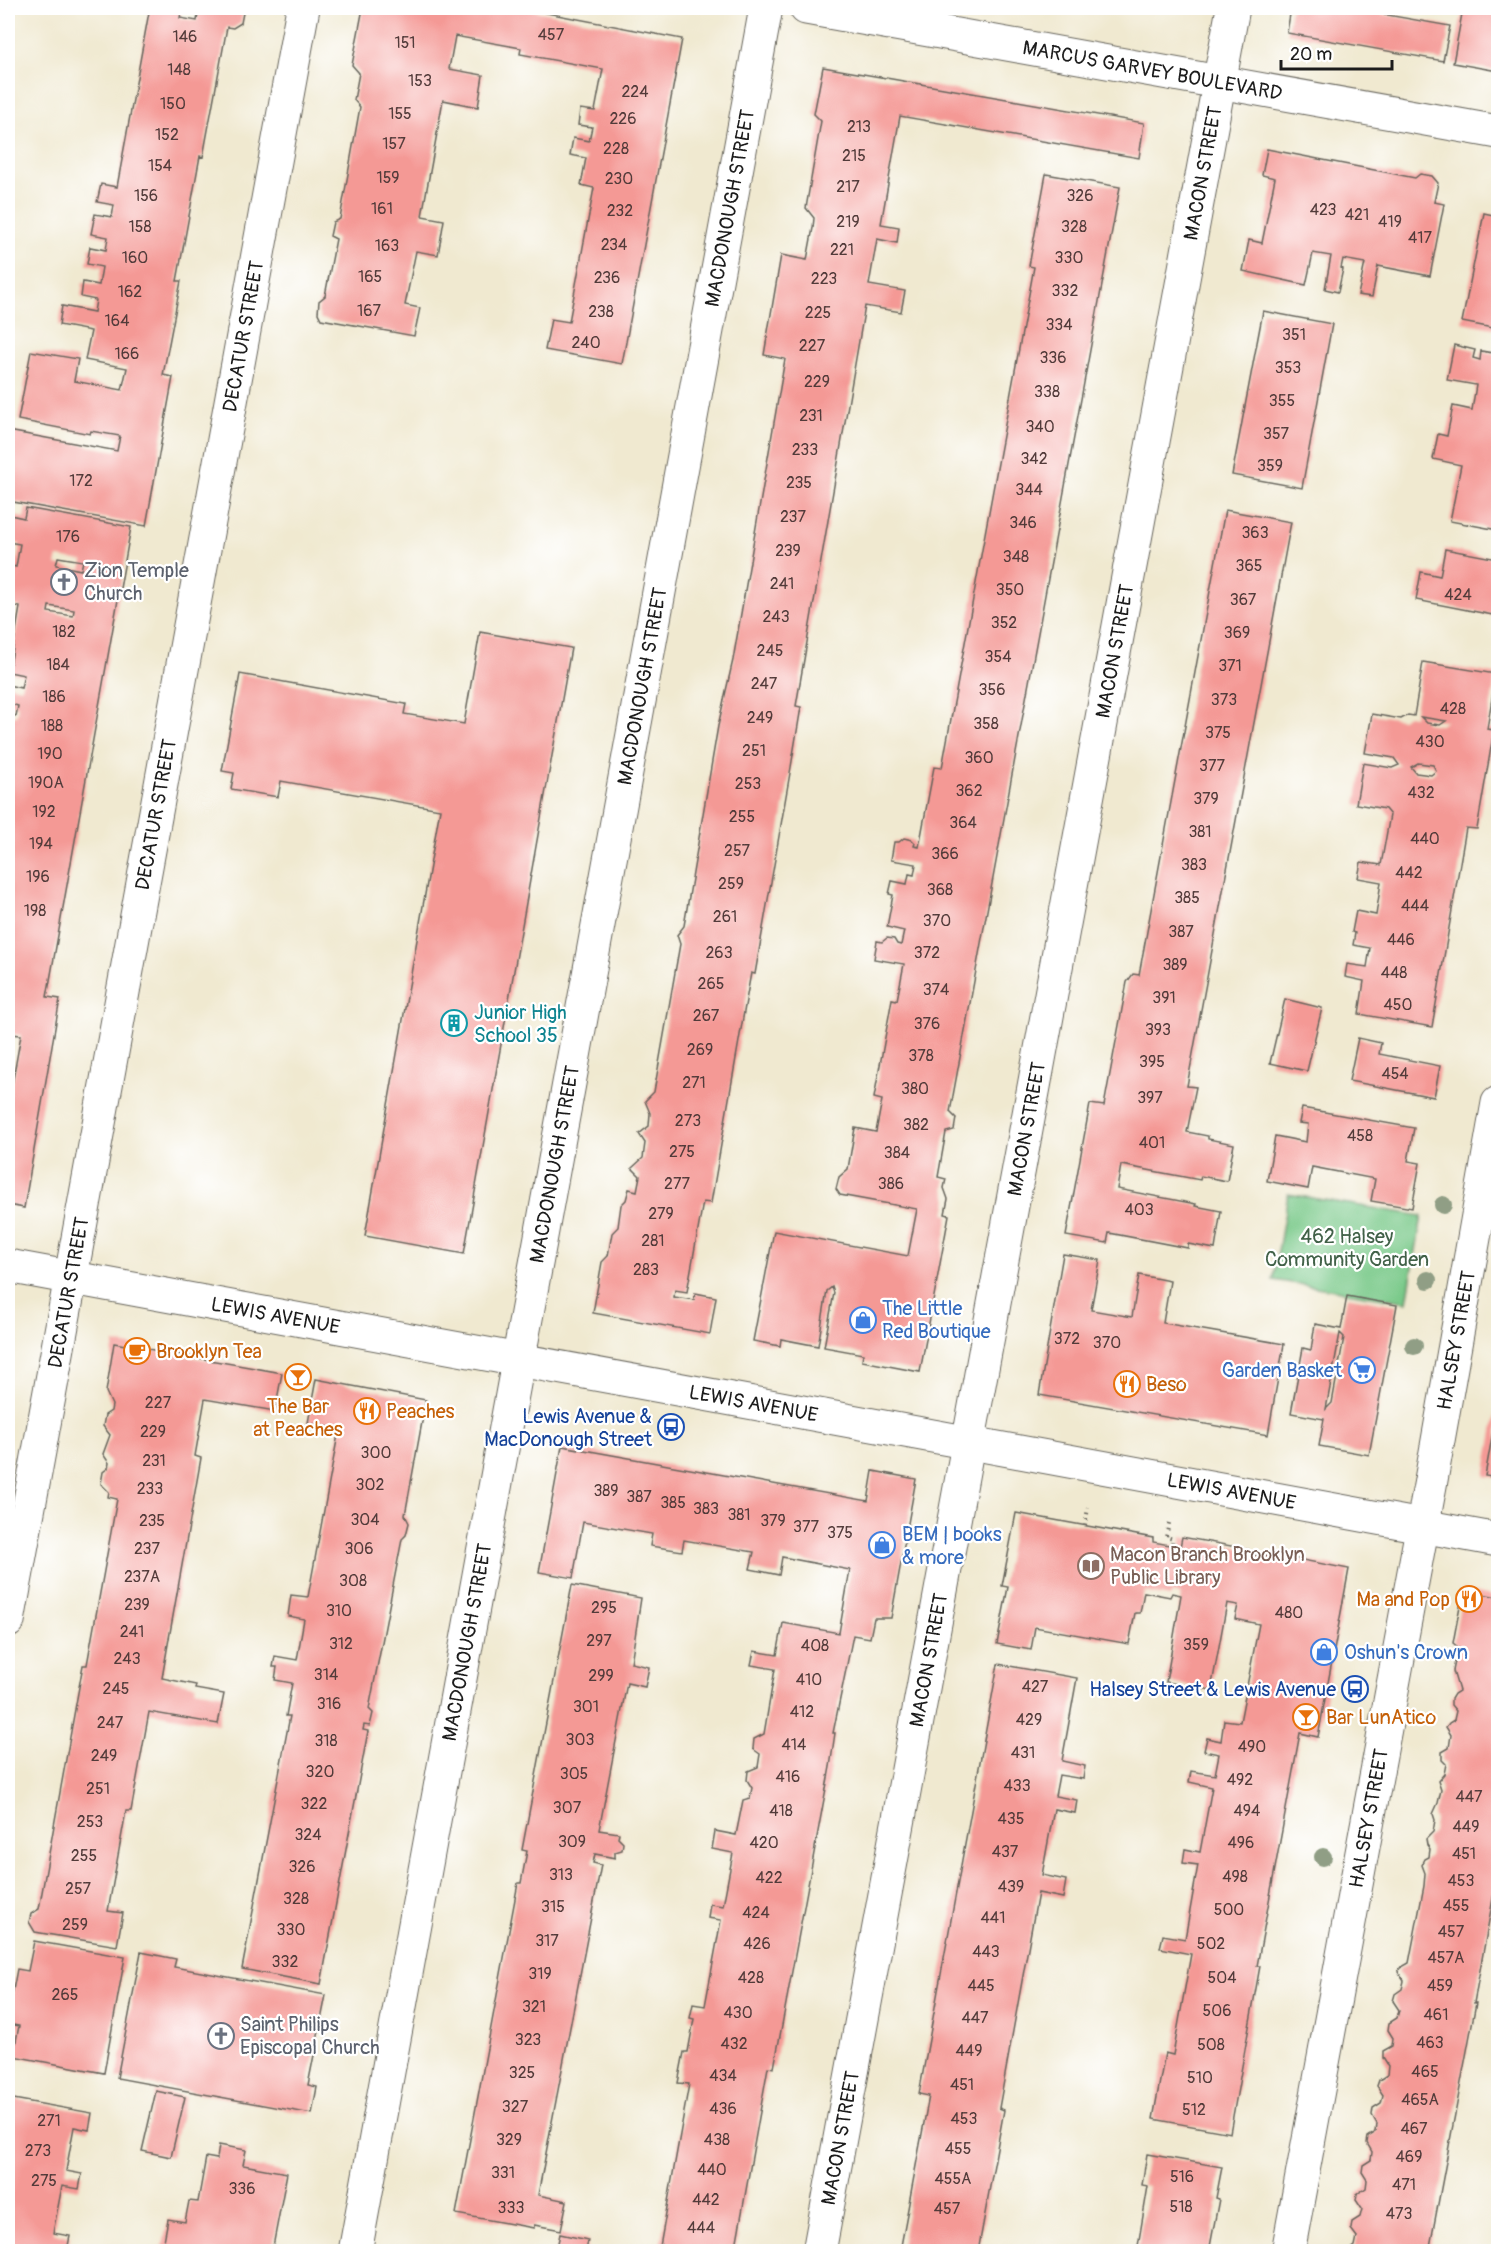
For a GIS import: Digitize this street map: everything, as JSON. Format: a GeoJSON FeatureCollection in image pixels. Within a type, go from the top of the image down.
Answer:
{"type":"FeatureCollection","features":[{"type":"Feature","properties":{"kind":"street","name":"DECATUR STREET"},"geometry":{"type":"LineString","coordinates":[[8,1621],[303,8]]}},
{"type":"Feature","properties":{"kind":"street","name":"MACDONOUGH STREET"},"geometry":{"type":"LineString","coordinates":[[355,2252],[766,8]]}},
{"type":"Feature","properties":{"kind":"street","name":"MARCUS GARVEY BOULEVARD"},"geometry":{"type":"LineString","coordinates":[[806,8],[1498,132]]}},
{"type":"Feature","properties":{"kind":"street","name":"MACON STREET"},"geometry":{"type":"LineString","coordinates":[[819,2252],[1233,8]]}},
{"type":"Feature","properties":{"kind":"street","name":"HALSEY STREET"},"geometry":{"type":"LineString","coordinates":[[1288,2252],[1423,1526],[1498,1102]]}},
{"type":"Feature","properties":{"kind":"street","name":"LEWIS AVENUE"},"geometry":{"type":"LineString","coordinates":[[8,1266],[1498,1540]]}},
{"type":"Feature","properties":{"kind":"path"},"geometry":{"type":"LineString","coordinates":[[1085,1526],[1088,1508]]}},
{"type":"Feature","properties":{"kind":"path"},"geometry":{"type":"LineString","coordinates":[[1169,1523],[1166,1537],[1173,1539],[1172,1545]]}},
{"type":"Feature","properties":{"kind":"green space","name":"462 Halsey Community Garden"},"geometry":{"type":"Polygon","coordinates":[[[1288,1194],[1422,1216],[1407,1302],[1273,1280],[1288,1194]]]}},
{"type":"Feature","properties":{"kind":"building"},"geometry":{"type":"Polygon","coordinates":[[[128,8],[182,8],[180,18],[197,21],[199,8],[244,8],[241,23],[233,28],[227,27],[203,157],[200,156],[177,281],[181,281],[163,375],[173,377],[146,526],[8,501],[8,431],[117,451],[120,436],[91,431],[90,434],[18,420],[31,351],[78,359],[74,381],[122,390],[127,368],[85,360],[91,331],[59,325],[62,306],[94,312],[96,300],[81,297],[83,282],[99,285],[102,267],[87,264],[90,247],[106,250],[108,237],[91,234],[95,214],[112,217],[114,205],[97,202],[101,184],[117,187],[149,12],[128,8]]]}},
{"type":"Feature","properties":{"kind":"building"},"geometry":{"type":"Polygon","coordinates":[[[363,8],[521,8],[682,39],[622,364],[545,350],[551,319],[569,322],[594,188],[581,185],[586,158],[570,155],[573,138],[589,141],[592,127],[578,125],[580,109],[595,111],[603,69],[520,54],[521,48],[455,36],[449,69],[483,75],[478,107],[443,100],[422,216],[444,220],[438,255],[416,251],[405,305],[420,308],[414,336],[321,319],[318,313],[319,301],[325,296],[336,239],[330,236],[333,222],[340,219],[360,107],[354,100],[359,73],[352,65],[363,8]]]}},
{"type":"Feature","properties":{"kind":"building"},"geometry":{"type":"Polygon","coordinates":[[[1291,8],[1377,8],[1376,13],[1450,26],[1443,61],[1287,33],[1291,8]]]}},
{"type":"Feature","properties":{"kind":"building"},"geometry":{"type":"Polygon","coordinates":[[[1463,8],[1498,8],[1498,71],[1453,63],[1463,8]]]}},
{"type":"Feature","properties":{"kind":"building"},"geometry":{"type":"Polygon","coordinates":[[[823,67],[1144,123],[1139,158],[900,116],[881,224],[899,227],[897,243],[877,239],[869,285],[905,291],[901,312],[865,306],[796,706],[801,707],[790,773],[755,974],[751,973],[711,1203],[703,1202],[687,1292],[675,1290],[674,1297],[694,1300],[695,1293],[716,1297],[710,1334],[593,1313],[602,1262],[608,1256],[612,1233],[618,1227],[621,1205],[626,1200],[629,1189],[637,1191],[640,1176],[632,1168],[643,1158],[645,1143],[639,1134],[649,1126],[650,1113],[645,1101],[654,1092],[680,944],[677,935],[684,926],[785,359],[764,355],[781,255],[807,260],[813,228],[814,218],[806,208],[821,121],[814,114],[823,67]]]}},
{"type":"Feature","properties":{"kind":"building"},"geometry":{"type":"Polygon","coordinates":[[[1267,149],[1415,178],[1420,174],[1432,176],[1438,183],[1434,202],[1444,204],[1430,276],[1378,266],[1372,297],[1358,295],[1365,263],[1343,259],[1338,292],[1325,289],[1331,256],[1313,253],[1306,285],[1243,271],[1249,240],[1262,243],[1275,178],[1262,175],[1267,149]]]}},
{"type":"Feature","properties":{"kind":"building"},"geometry":{"type":"Polygon","coordinates":[[[1046,174],[1120,187],[950,1112],[956,1118],[954,1130],[946,1132],[938,1177],[946,1179],[944,1188],[948,1199],[945,1214],[949,1215],[920,1372],[862,1361],[863,1354],[824,1347],[834,1293],[832,1287],[827,1291],[818,1346],[781,1339],[780,1346],[753,1341],[774,1231],[908,1256],[917,1209],[840,1195],[836,1189],[839,1177],[848,1169],[855,1128],[876,1132],[882,1100],[874,1098],[892,999],[897,1000],[904,964],[874,959],[877,941],[882,942],[887,938],[894,939],[897,944],[901,945],[904,931],[887,927],[893,895],[889,894],[892,881],[907,884],[909,874],[914,875],[916,864],[891,860],[894,842],[899,842],[904,838],[912,840],[915,843],[914,846],[919,847],[934,767],[942,768],[1034,267],[1029,266],[1046,174]]]}},
{"type":"Feature","properties":{"kind":"building"},"geometry":{"type":"Polygon","coordinates":[[[1484,213],[1498,216],[1498,329],[1462,322],[1484,213]]]}},
{"type":"Feature","properties":{"kind":"building"},"geometry":{"type":"Polygon","coordinates":[[[1263,311],[1332,324],[1302,488],[1232,475],[1263,311]]]}},
{"type":"Feature","properties":{"kind":"building"},"geometry":{"type":"Polygon","coordinates":[[[1454,345],[1475,350],[1473,358],[1480,360],[1481,351],[1498,354],[1498,530],[1450,521],[1461,465],[1433,459],[1438,434],[1447,436],[1453,406],[1472,410],[1476,385],[1447,380],[1454,345]]]}},
{"type":"Feature","properties":{"kind":"building"},"geometry":{"type":"Polygon","coordinates":[[[26,508],[131,527],[47,997],[60,999],[24,1208],[8,1205],[8,1095],[10,1096],[21,1035],[11,1034],[14,1019],[8,1013],[8,766],[13,732],[8,730],[8,715],[16,716],[18,706],[8,703],[8,685],[21,688],[24,675],[9,672],[20,607],[9,605],[11,592],[8,591],[8,565],[16,567],[20,544],[8,542],[8,529],[10,515],[24,518],[26,508]],[[58,557],[56,565],[81,570],[83,561],[58,557]],[[49,606],[48,612],[73,616],[74,610],[49,606]]]}},
{"type":"Feature","properties":{"kind":"building"},"geometry":{"type":"Polygon","coordinates":[[[1225,510],[1291,522],[1187,1086],[1196,1087],[1187,1132],[1234,1144],[1227,1181],[1201,1176],[1200,1180],[1121,1165],[1117,1189],[1221,1211],[1215,1249],[1188,1244],[1188,1248],[1109,1233],[1107,1243],[1066,1236],[1090,1104],[1104,1106],[1127,982],[1133,974],[1139,975],[1225,510]]]}},
{"type":"Feature","properties":{"kind":"building"},"geometry":{"type":"Polygon","coordinates":[[[1445,549],[1498,559],[1498,616],[1416,600],[1421,572],[1440,576],[1445,549]]]}},
{"type":"Feature","properties":{"kind":"building","name":"Junior High School 35"},"geometry":{"type":"Polygon","coordinates":[[[480,632],[571,648],[464,1254],[365,1236],[440,809],[281,781],[278,797],[231,789],[234,773],[222,771],[240,674],[406,704],[404,714],[464,724],[480,632]]]}},
{"type":"Feature","properties":{"kind":"building"},"geometry":{"type":"Polygon","coordinates":[[[1423,662],[1496,674],[1487,729],[1494,730],[1477,829],[1466,828],[1432,1027],[1359,1014],[1364,981],[1345,977],[1347,964],[1367,967],[1370,948],[1353,945],[1355,933],[1352,932],[1356,911],[1376,915],[1381,882],[1358,878],[1361,862],[1381,865],[1390,815],[1385,809],[1356,804],[1363,763],[1392,768],[1399,765],[1394,758],[1365,753],[1372,714],[1401,719],[1408,715],[1414,716],[1423,662]],[[1421,717],[1427,723],[1433,724],[1440,725],[1446,721],[1421,717]],[[1418,763],[1411,767],[1416,773],[1431,775],[1436,771],[1433,765],[1418,763]]]}},
{"type":"Feature","properties":{"kind":"building"},"geometry":{"type":"Polygon","coordinates":[[[1285,999],[1322,1008],[1307,1071],[1270,1063],[1285,999]]]}},
{"type":"Feature","properties":{"kind":"building"},"geometry":{"type":"Polygon","coordinates":[[[1358,1038],[1381,1043],[1379,1054],[1440,1066],[1434,1097],[1349,1081],[1358,1038]]]}},
{"type":"Feature","properties":{"kind":"building"},"geometry":{"type":"Polygon","coordinates":[[[1302,1108],[1414,1128],[1408,1161],[1420,1163],[1412,1208],[1371,1201],[1375,1179],[1312,1167],[1308,1189],[1267,1181],[1275,1136],[1306,1142],[1308,1124],[1299,1123],[1302,1108]]]}},
{"type":"Feature","properties":{"kind":"building"},"geometry":{"type":"Polygon","coordinates":[[[1063,1254],[1100,1260],[1091,1310],[1132,1317],[1139,1275],[1170,1281],[1163,1323],[1284,1344],[1268,1435],[1039,1395],[1063,1254]]]}},
{"type":"Feature","properties":{"kind":"building","name":"Garden Basket"},"geometry":{"type":"Polygon","coordinates":[[[1347,1296],[1397,1305],[1369,1455],[1319,1446],[1324,1419],[1291,1413],[1303,1348],[1311,1350],[1315,1324],[1341,1329],[1347,1296]],[[1340,1333],[1326,1409],[1332,1403],[1344,1337],[1340,1333]]]}},
{"type":"Feature","properties":{"kind":"building"},"geometry":{"type":"Polygon","coordinates":[[[114,1343],[282,1373],[275,1411],[205,1399],[195,1456],[201,1458],[162,1678],[196,1685],[195,1689],[224,1694],[218,1724],[149,1712],[131,1811],[126,1811],[108,1911],[123,1913],[117,1946],[35,1932],[29,1922],[31,1914],[39,1909],[83,1665],[87,1665],[117,1499],[108,1497],[109,1492],[101,1484],[103,1472],[108,1468],[109,1463],[103,1454],[110,1435],[103,1426],[105,1415],[111,1411],[112,1405],[106,1392],[114,1343]]]}},
{"type":"Feature","properties":{"kind":"building"},"geometry":{"type":"Polygon","coordinates":[[[316,1379],[426,1400],[405,1515],[409,1523],[406,1535],[402,1539],[369,1709],[373,1713],[370,1726],[364,1725],[363,1730],[368,1731],[321,1984],[242,1969],[290,1716],[286,1716],[292,1683],[275,1680],[277,1667],[273,1667],[275,1656],[297,1660],[304,1619],[288,1616],[291,1595],[308,1597],[339,1429],[308,1423],[316,1379]]]}},
{"type":"Feature","properties":{"kind":"building"},"geometry":{"type":"Polygon","coordinates":[[[1498,1409],[1498,1478],[1485,1476],[1498,1409]]]}},
{"type":"Feature","properties":{"kind":"building"},"geometry":{"type":"Polygon","coordinates":[[[562,1446],[868,1501],[873,1471],[916,1479],[891,1618],[874,1618],[870,1638],[853,1635],[833,1733],[835,1733],[830,1767],[774,2068],[768,2067],[735,2252],[659,2252],[689,2084],[678,2083],[684,2052],[688,2052],[694,2019],[690,2018],[693,2004],[705,2006],[721,1920],[708,1918],[710,1904],[723,1906],[733,1853],[712,1849],[715,1831],[736,1835],[743,1800],[750,1798],[752,1788],[747,1780],[748,1771],[758,1767],[760,1754],[753,1749],[754,1739],[764,1734],[775,1669],[751,1665],[754,1651],[777,1655],[783,1623],[839,1633],[850,1570],[782,1557],[779,1575],[750,1569],[754,1552],[684,1540],[682,1551],[650,1546],[652,1534],[583,1522],[573,1578],[539,1572],[562,1446]]]}},
{"type":"Feature","properties":{"kind":"building"},"geometry":{"type":"Polygon","coordinates":[[[1016,1513],[1153,1538],[1153,1542],[1180,1547],[1182,1537],[1248,1549],[1247,1554],[1266,1557],[1267,1553],[1349,1569],[1318,1737],[1300,1733],[1257,1966],[1260,1966],[1230,2133],[1153,2119],[1165,2053],[1173,2055],[1191,1954],[1160,1948],[1163,1935],[1185,1939],[1198,1865],[1183,1863],[1185,1849],[1200,1852],[1212,1787],[1189,1782],[1191,1771],[1215,1775],[1219,1754],[1204,1751],[1207,1738],[1221,1741],[1224,1720],[1240,1722],[1259,1624],[1235,1619],[1238,1605],[1227,1603],[1211,1690],[1166,1682],[1181,1595],[1172,1593],[1170,1597],[1144,1592],[1140,1613],[1135,1613],[1129,1644],[1035,1627],[1031,1650],[997,1644],[1008,1587],[1002,1586],[1016,1513]]]}},
{"type":"Feature","properties":{"kind":"building"},"geometry":{"type":"Polygon","coordinates":[[[572,1585],[641,1598],[631,1663],[649,1667],[645,1687],[627,1683],[599,1830],[619,1833],[618,1838],[623,1843],[622,1850],[615,1852],[615,1858],[595,1854],[593,1863],[601,1865],[538,2195],[567,2201],[561,2230],[534,2225],[534,2228],[456,2214],[518,1883],[521,1883],[527,1851],[522,1850],[572,1585]]]}},
{"type":"Feature","properties":{"kind":"building"},"geometry":{"type":"Polygon","coordinates":[[[1463,1590],[1498,1597],[1498,1871],[1474,2003],[1476,2003],[1429,2252],[1347,2252],[1355,2246],[1357,2237],[1351,2229],[1352,2222],[1360,2217],[1362,2209],[1356,2200],[1357,2194],[1366,2188],[1367,2180],[1362,2172],[1363,2165],[1371,2160],[1372,2152],[1367,2143],[1368,2137],[1376,2132],[1377,2124],[1372,2115],[1373,2108],[1381,2103],[1383,2095],[1377,2086],[1379,2080],[1387,2075],[1388,2066],[1383,2058],[1383,2051],[1392,2046],[1393,2038],[1388,2030],[1389,2023],[1397,2018],[1399,2010],[1393,2001],[1395,1994],[1402,1989],[1404,1981],[1398,1972],[1400,1968],[1409,1963],[1424,1886],[1425,1873],[1422,1865],[1429,1857],[1430,1849],[1426,1839],[1433,1832],[1435,1820],[1433,1814],[1441,1790],[1438,1781],[1444,1774],[1446,1764],[1442,1760],[1442,1752],[1449,1748],[1451,1735],[1446,1727],[1454,1720],[1456,1711],[1451,1705],[1451,1699],[1459,1691],[1453,1671],[1458,1647],[1453,1643],[1463,1590]]]}},
{"type":"Feature","properties":{"kind":"building"},"geometry":{"type":"Polygon","coordinates":[[[998,1664],[1077,1678],[1062,1761],[1085,1766],[1083,1779],[1059,1775],[1055,1796],[1077,1800],[1075,1813],[1054,1809],[1042,1875],[1066,1880],[1063,1898],[1038,1893],[999,2108],[1004,2110],[978,2252],[903,2252],[904,2246],[901,2246],[929,2096],[919,2094],[998,1664]]]}},
{"type":"Feature","properties":{"kind":"building"},"geometry":{"type":"Polygon","coordinates":[[[34,1941],[125,1957],[104,2073],[13,2056],[19,2026],[8,2024],[8,2017],[17,1969],[28,1971],[34,1941]]]}},
{"type":"Feature","properties":{"kind":"building","name":"Saint Philips Episcopal Church"},"geometry":{"type":"Polygon","coordinates":[[[141,1952],[176,1959],[174,1967],[326,1995],[308,2085],[317,2087],[312,2114],[117,2078],[141,1952]]]}},
{"type":"Feature","properties":{"kind":"building"},"geometry":{"type":"Polygon","coordinates":[[[156,2091],[185,2097],[171,2157],[142,2151],[156,2091]]]}},
{"type":"Feature","properties":{"kind":"building"},"geometry":{"type":"Polygon","coordinates":[[[8,2098],[92,2113],[89,2130],[74,2127],[66,2171],[82,2174],[79,2189],[62,2186],[53,2233],[70,2236],[67,2251],[51,2248],[50,2252],[8,2252],[8,2098]]]}},
{"type":"Feature","properties":{"kind":"building"},"geometry":{"type":"Polygon","coordinates":[[[219,2145],[246,2150],[243,2165],[287,2173],[272,2252],[162,2252],[168,2219],[185,2222],[189,2201],[198,2202],[206,2157],[217,2159],[219,2145]]]}},
{"type":"Feature","properties":{"kind":"building"},"geometry":{"type":"Polygon","coordinates":[[[1147,2154],[1222,2167],[1216,2198],[1219,2199],[1209,2252],[1137,2252],[1148,2186],[1142,2185],[1147,2154]]]}},
{"type":"Feature","properties":{"kind":"building"},"geometry":{"type":"Polygon","coordinates":[[[560,2234],[588,2240],[586,2252],[556,2252],[560,2234]]]}},
{"type":"Feature","properties":{"kind":"building"},"geometry":{"type":"Polygon","coordinates":[[[124,2248],[140,2250],[140,2252],[124,2252],[124,2248]]]}},
{"type":"Feature","properties":{"kind":"place","name":"Zion Temple Church"},"geometry":{"type":"Point","coordinates":[64,582]}},
{"type":"Feature","properties":{"kind":"place","name":"Junior High School 35"},"geometry":{"type":"Point","coordinates":[454,1023]}},
{"type":"Feature","properties":{"kind":"place","name":"The Little Red Boutique"},"geometry":{"type":"Point","coordinates":[863,1320]}},
{"type":"Feature","properties":{"kind":"place","name":"Brooklyn Tea"},"geometry":{"type":"Point","coordinates":[137,1351]}},
{"type":"Feature","properties":{"kind":"place","name":"Garden Basket"},"geometry":{"type":"Point","coordinates":[1362,1370]}},
{"type":"Feature","properties":{"kind":"place","name":"The Bar at Peaches"},"geometry":{"type":"Point","coordinates":[298,1377]}},
{"type":"Feature","properties":{"kind":"place","name":"Beso"},"geometry":{"type":"Point","coordinates":[1127,1384]}},
{"type":"Feature","properties":{"kind":"place","name":"Peaches"},"geometry":{"type":"Point","coordinates":[367,1411]}},
{"type":"Feature","properties":{"kind":"place","name":"Lewis Avenue & MacDonough Street"},"geometry":{"type":"Point","coordinates":[671,1427]}},
{"type":"Feature","properties":{"kind":"place","name":"BEM | books & more"},"geometry":{"type":"Point","coordinates":[882,1545]}},
{"type":"Feature","properties":{"kind":"place","name":"Macon Branch Brooklyn Public Library"},"geometry":{"type":"Point","coordinates":[1091,1566]}},
{"type":"Feature","properties":{"kind":"place","name":"Ma and Pop"},"geometry":{"type":"Point","coordinates":[1469,1599]}},
{"type":"Feature","properties":{"kind":"place","name":"Oshun's Crown"},"geometry":{"type":"Point","coordinates":[1324,1652]}},
{"type":"Feature","properties":{"kind":"place","name":"Halsey Street & Lewis Avenue"},"geometry":{"type":"Point","coordinates":[1355,1689]}},
{"type":"Feature","properties":{"kind":"place","name":"Bar LunAtico"},"geometry":{"type":"Point","coordinates":[1306,1717]}},
{"type":"Feature","properties":{"kind":"place","name":"Saint Philips Episcopal Church"},"geometry":{"type":"Point","coordinates":[221,2036]}}]}
